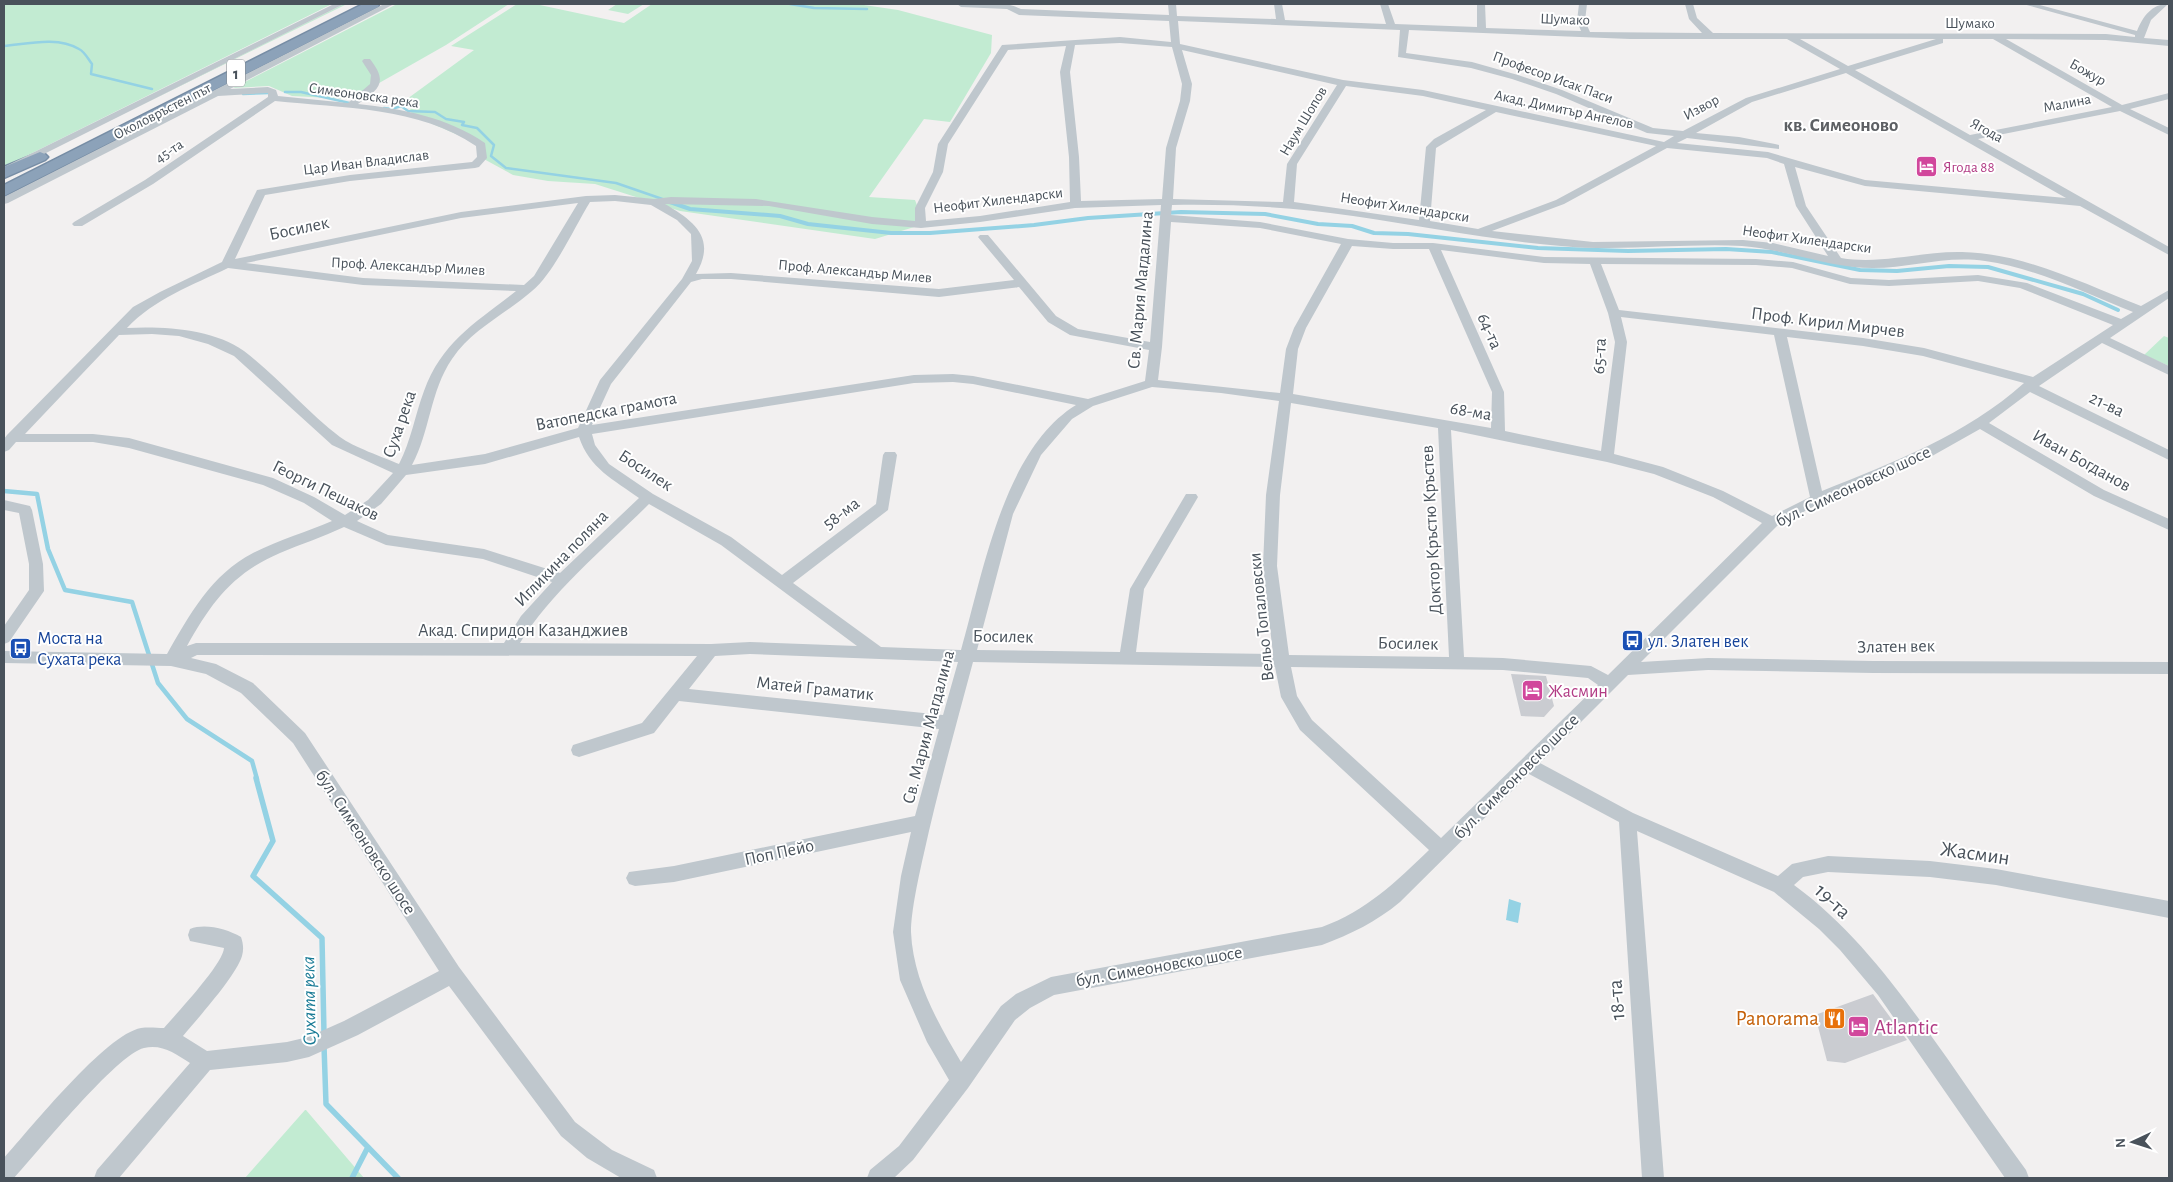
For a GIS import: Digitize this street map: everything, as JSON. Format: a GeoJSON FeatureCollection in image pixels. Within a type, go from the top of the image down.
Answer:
{"type":"FeatureCollection","features":[{"type":"Feature","properties":{"kind":"highway","name":"Околовръстен път"},"geometry":{"type":"LineString","coordinates":[[4,179],[355,4]]}},
{"type":"Feature","properties":{"kind":"highway","name":"Околовръстен път"},"geometry":{"type":"LineString","coordinates":[[7,197],[98,143],[373,4]]}},
{"type":"Feature","properties":{"kind":"highway"},"geometry":{"type":"LineString","coordinates":[[4,172],[83,139]]}},
{"type":"Feature","properties":{"kind":"street"},"geometry":{"type":"LineString","coordinates":[[4,172],[340,4]]}},
{"type":"Feature","properties":{"kind":"street"},"geometry":{"type":"LineString","coordinates":[[7,197],[390,4]]}},
{"type":"Feature","properties":{"kind":"street","name":"Шумако"},"geometry":{"type":"LineString","coordinates":[[961,4],[1009,8],[1019,12],[1588,34],[1711,37],[2140,37],[2169,43]]}},
{"type":"Feature","properties":{"kind":"street","name":"Св. Мария Магдалина"},"geometry":{"type":"LineString","coordinates":[[961,1081],[934,1035],[910,980],[902,932],[910,876],[922,822],[1006,514],[1035,453],[1067,416],[1088,403],[1151,382],[1156,347],[1171,148],[1188,84],[1176,46],[1172,4]]}},
{"type":"Feature","properties":{"kind":"street"},"geometry":{"type":"LineString","coordinates":[[1278,4],[1281,22]]}},
{"type":"Feature","properties":{"kind":"street"},"geometry":{"type":"LineString","coordinates":[[1384,4],[1391,26]]}},
{"type":"Feature","properties":{"kind":"street"},"geometry":{"type":"LineString","coordinates":[[1481,4],[1482,30]]}},
{"type":"Feature","properties":{"kind":"street"},"geometry":{"type":"LineString","coordinates":[[1583,4],[1581,21],[1588,34]]}},
{"type":"Feature","properties":{"kind":"street"},"geometry":{"type":"LineString","coordinates":[[1689,4],[1693,19],[1711,37]]}},
{"type":"Feature","properties":{"kind":"street"},"geometry":{"type":"LineString","coordinates":[[2027,4],[2140,37],[2141,28],[2153,10],[2164,4]]}},
{"type":"Feature","properties":{"kind":"street","name":"Професор Исак Паси"},"geometry":{"type":"LineString","coordinates":[[1404,27],[1405,34],[1401,55],[1472,65],[1498,72],[1559,92],[1651,131],[1680,136],[1739,140],[1772,146],[1818,161],[1865,183]]}},
{"type":"Feature","properties":{"kind":"street","name":"Ягода"},"geometry":{"type":"LineString","coordinates":[[1790,36],[2065,191],[2169,252]]}},
{"type":"Feature","properties":{"kind":"street","name":"Извор"},"geometry":{"type":"LineString","coordinates":[[1476,234],[1560,202],[1749,100],[1953,36]]}},
{"type":"Feature","properties":{"kind":"street","name":"Божур"},"geometry":{"type":"LineString","coordinates":[[1994,37],[2121,108],[2169,132]]}},
{"type":"Feature","properties":{"kind":"street","name":"Акад. Димитър Ангелов"},"geometry":{"type":"LineString","coordinates":[[921,224],[920,208],[938,172],[943,144],[1005,48],[1038,44],[1126,40],[1176,46],[1343,83],[1423,92],[1664,146],[1768,155],[1865,183],[2085,203]]}},
{"type":"Feature","properties":{"kind":"street"},"geometry":{"type":"LineString","coordinates":[[1071,42],[1065,72],[1074,157],[1076,205]]}},
{"type":"Feature","properties":{"kind":"street"},"geometry":{"type":"LineString","coordinates":[[350,106],[372,88],[376,81],[376,75],[367,61]]}},
{"type":"Feature","properties":{"kind":"street","name":"Наум Шопов"},"geometry":{"type":"LineString","coordinates":[[1288,205],[1292,164],[1343,83]]}},
{"type":"Feature","properties":{"kind":"street","name":"Симеоновска река"},"geometry":{"type":"LineString","coordinates":[[215,93],[268,90],[273,92],[273,98],[412,115],[465,133],[481,145],[482,158],[475,165]]}},
{"type":"Feature","properties":{"kind":"street","name":"Малина"},"geometry":{"type":"LineString","coordinates":[[1970,138],[2121,108],[2169,96]]}},
{"type":"Feature","properties":{"kind":"street","name":"45-та"},"geometry":{"type":"LineString","coordinates":[[78,224],[149,182],[273,98]]}},
{"type":"Feature","properties":{"kind":"street"},"geometry":{"type":"LineString","coordinates":[[1424,225],[1431,147],[1438,141],[1494,109]]}},
{"type":"Feature","properties":{"kind":"street"},"geometry":{"type":"LineString","coordinates":[[1782,158],[1789,163],[1801,206],[1837,261]]}},
{"type":"Feature","properties":{"kind":"street","name":"Цар Иван Владислав"},"geometry":{"type":"LineString","coordinates":[[226,264],[262,192],[350,178],[475,165]]}},
{"type":"Feature","properties":{"kind":"street"},"geometry":{"type":"LineString","coordinates":[[1974,185],[2065,191]]}},
{"type":"Feature","properties":{"kind":"street","name":"Босилек"},"geometry":{"type":"LineString","coordinates":[[8,442],[137,310],[164,294],[226,264],[461,215],[586,199],[614,198],[654,202],[681,218],[696,233],[698,261],[687,280],[605,383],[587,420],[584,431],[589,446],[604,467],[648,497],[726,541],[878,653],[1503,664],[1591,672],[1609,684]]}},
{"type":"Feature","properties":{"kind":"street","name":"Суха река"},"geometry":{"type":"LineString","coordinates":[[170,660],[210,595],[243,566],[281,545],[344,521],[366,510],[389,489],[403,471],[433,381],[447,356],[469,334],[528,289],[539,278],[586,199]]}},
{"type":"Feature","properties":{"kind":"street","name":"Неофит Хилендарски"},"geometry":{"type":"LineString","coordinates":[[654,202],[671,200],[777,204],[899,224],[956,223],[1015,216],[1076,205],[1168,202],[1288,205],[1356,213],[1476,234],[1530,241],[1594,245],[1743,243],[1788,249],[1837,261],[1863,264],[1889,264],[1930,257],[1965,255],[2000,260],[2041,273],[2142,311]]}},
{"type":"Feature","properties":{"kind":"street","name":"Неофит Хилендарски"},"geometry":{"type":"LineString","coordinates":[[1167,218],[1260,225],[1348,242],[1393,246],[1433,246],[1544,260],[1756,262],[1793,265],[1850,281],[1889,283],[1978,278],[2023,285],[2122,324]]}},
{"type":"Feature","properties":{"kind":"street"},"geometry":{"type":"LineString","coordinates":[[984,237],[1052,319],[1074,332],[1156,347]]}},
{"type":"Feature","properties":{"kind":"street","name":"Вельо Топаловски"},"geometry":{"type":"LineString","coordinates":[[1348,242],[1292,349],[1273,495],[1270,566],[1282,660],[1289,697],[1306,725],[1442,850]]}},
{"type":"Feature","properties":{"kind":"street","name":"64-та"},"geometry":{"type":"LineString","coordinates":[[1433,246],[1498,392],[1498,434]]}},
{"type":"Feature","properties":{"kind":"street","name":"65-та"},"geometry":{"type":"LineString","coordinates":[[1594,260],[1614,313],[1621,342],[1607,457]]}},
{"type":"Feature","properties":{"kind":"street","name":"Проф. Александър Милев"},"geometry":{"type":"LineString","coordinates":[[226,264],[311,276],[381,283],[487,285],[528,289]]}},
{"type":"Feature","properties":{"kind":"street","name":"Проф. Александър Милев"},"geometry":{"type":"LineString","coordinates":[[687,280],[702,276],[731,276],[939,293],[1021,283]]}},
{"type":"Feature","properties":{"kind":"street","name":"бул. Симеоновско шосе"},"geometry":{"type":"LineString","coordinates":[[878,1178],[906,1153],[961,1081],[995,1030],[1008,1014],[1023,1001],[1051,986],[1092,977],[1322,936],[1349,927],[1385,905],[1772,522],[1817,499],[1920,457],[1980,423],[2032,384],[2169,293]]}},
{"type":"Feature","properties":{"kind":"street","name":"Проф. Кирил Мирчев"},"geometry":{"type":"LineString","coordinates":[[1614,313],[1780,334],[1863,342],[1924,352],[2032,384]]}},
{"type":"Feature","properties":{"kind":"street"},"geometry":{"type":"LineString","coordinates":[[114,332],[152,330],[180,332],[212,341],[238,353],[337,442],[403,471]]}},
{"type":"Feature","properties":{"kind":"street"},"geometry":{"type":"LineString","coordinates":[[1780,334],[1817,499]]}},
{"type":"Feature","properties":{"kind":"street"},"geometry":{"type":"LineString","coordinates":[[2101,338],[2169,371]]}},
{"type":"Feature","properties":{"kind":"street","name":"Ватопедска грамота"},"geometry":{"type":"LineString","coordinates":[[403,471],[485,459],[584,431],[914,379],[953,378],[972,380],[1088,403]]}},
{"type":"Feature","properties":{"kind":"street","name":"68-ма"},"geometry":{"type":"LineString","coordinates":[[1151,382],[1287,398],[1498,434],[1607,457],[1658,470],[1718,494],[1772,522]]}},
{"type":"Feature","properties":{"kind":"street","name":"21-ва"},"geometry":{"type":"LineString","coordinates":[[2032,384],[2169,455]]}},
{"type":"Feature","properties":{"kind":"street","name":"Иван Богданов"},"geometry":{"type":"LineString","coordinates":[[1980,423],[2099,493],[2169,525]]}},
{"type":"Feature","properties":{"kind":"street","name":"Доктор Кръстю Кръстев"},"geometry":{"type":"LineString","coordinates":[[1444,425],[1457,664]]}},
{"type":"Feature","properties":{"kind":"street","name":"Георги Пешаков"},"geometry":{"type":"LineString","coordinates":[[8,442],[93,438],[129,443],[268,481],[309,500],[344,521],[386,540],[484,554],[563,580]]}},
{"type":"Feature","properties":{"kind":"street","name":"58-ма"},"geometry":{"type":"LineString","coordinates":[[782,583],[883,506],[890,455]]}},
{"type":"Feature","properties":{"kind":"street","name":"Игликина поляна"},"geometry":{"type":"LineString","coordinates":[[508,650],[526,620],[563,580],[648,497]]}},
{"type":"Feature","properties":{"kind":"street"},"geometry":{"type":"LineString","coordinates":[[1127,658],[1137,589],[1191,497]]}},
{"type":"Feature","properties":{"kind":"street"},"geometry":{"type":"LineString","coordinates":[[4,505],[25,510],[36,564],[36,591],[4,638]]}},
{"type":"Feature","properties":{"kind":"street","name":"Акад. Спиридон Казанджиев"},"geometry":{"type":"LineString","coordinates":[[170,660],[196,649],[711,650],[750,648],[878,653]]}},
{"type":"Feature","properties":{"kind":"street"},"geometry":{"type":"LineString","coordinates":[[580,750],[648,728],[711,650]]}},
{"type":"Feature","properties":{"kind":"street","name":"бул. Симеоновско шосе"},"geometry":{"type":"LineString","coordinates":[[4,657],[170,660],[210,668],[247,688],[299,738],[452,974],[568,1129],[585,1145],[607,1160],[646,1178]]}},
{"type":"Feature","properties":{"kind":"street","name":"Златен век"},"geometry":{"type":"LineString","coordinates":[[1624,668],[1708,664],[1873,667],[2169,668]]}},
{"type":"Feature","properties":{"kind":"street","name":"Матей Граматик"},"geometry":{"type":"LineString","coordinates":[[676,694],[950,723]]}},
{"type":"Feature","properties":{"kind":"street","name":"19-та"},"geometry":{"type":"LineString","coordinates":[[1526,766],[1627,818],[1780,886],[1802,901],[1841,939],[1894,999],[2018,1178]]}},
{"type":"Feature","properties":{"kind":"street","name":"18-та"},"geometry":{"type":"LineString","coordinates":[[1627,818],[1653,1178]]}},
{"type":"Feature","properties":{"kind":"street","name":"Поп Пейо"},"geometry":{"type":"LineString","coordinates":[[635,878],[674,874],[922,822]]}},
{"type":"Feature","properties":{"kind":"street","name":"Жасмин"},"geometry":{"type":"LineString","coordinates":[[1780,886],[1798,870],[1828,864],[1930,869],[1996,877],[2169,909]]}},
{"type":"Feature","properties":{"kind":"street"},"geometry":{"type":"LineString","coordinates":[[169,1038],[234,955],[234,943],[227,939],[197,934]]}},
{"type":"Feature","properties":{"kind":"street"},"geometry":{"type":"LineString","coordinates":[[4,1174],[88,1080],[115,1054],[141,1038],[169,1038],[205,1061],[287,1052],[309,1047],[351,1028],[452,974]]}},
{"type":"Feature","properties":{"kind":"street"},"geometry":{"type":"LineString","coordinates":[[105,1178],[205,1061]]}},
{"type":"Feature","properties":{"kind":"green space"},"geometry":{"type":"Polygon","coordinates":[[[4,4],[332,4],[4,167],[4,4]]]}},
{"type":"Feature","properties":{"kind":"green space"},"geometry":{"type":"Polygon","coordinates":[[[344,4],[347,4],[99,126],[344,4]]]}},
{"type":"Feature","properties":{"kind":"green space"},"geometry":{"type":"Polygon","coordinates":[[[397,4],[509,4],[446,45],[351,99],[292,96],[269,86],[233,88],[397,4]]]}},
{"type":"Feature","properties":{"kind":"green space"},"geometry":{"type":"Polygon","coordinates":[[[517,4],[535,4],[624,23],[652,4],[857,4],[898,10],[992,35],[991,53],[950,122],[924,119],[869,197],[915,200],[924,224],[875,239],[680,211],[595,184],[548,181],[513,175],[482,158],[481,145],[412,115],[407,99],[474,50],[451,46],[517,4]]]}},
{"type":"Feature","properties":{"kind":"green space"},"geometry":{"type":"Polygon","coordinates":[[[617,4],[644,4],[628,14],[608,10],[617,4]]]}},
{"type":"Feature","properties":{"kind":"green space"},"geometry":{"type":"Polygon","coordinates":[[[2164,336],[2169,338],[2169,366],[2144,355],[2164,336]]]}},
{"type":"Feature","properties":{"kind":"green space"},"geometry":{"type":"Polygon","coordinates":[[[305,1110],[364,1178],[245,1178],[305,1110]]]}},
{"type":"Feature","properties":{"kind":"water"},"geometry":{"type":"Polygon","coordinates":[[[1509,899],[1521,903],[1518,923],[1506,920],[1509,899]]]}},
{"type":"Feature","properties":{"kind":"building","name":"Жасмин"},"geometry":{"type":"Polygon","coordinates":[[[1511,674],[1546,676],[1554,706],[1544,717],[1521,716],[1511,674]]]}},
{"type":"Feature","properties":{"kind":"building","name":"Atlantic"},"geometry":{"type":"Polygon","coordinates":[[[1873,994],[1907,1040],[1845,1063],[1827,1061],[1815,1015],[1873,994]]]}},
{"type":"Feature","properties":{"kind":"waterway"},"geometry":{"type":"LineString","coordinates":[[790,4],[814,8],[867,9]]}},
{"type":"Feature","properties":{"kind":"waterway"},"geometry":{"type":"LineString","coordinates":[[4,46],[42,42],[70,45],[81,50],[92,64],[91,74],[152,89]]}},
{"type":"Feature","properties":{"kind":"waterway"},"geometry":{"type":"LineString","coordinates":[[285,92],[301,92],[354,104]]}},
{"type":"Feature","properties":{"kind":"waterway"},"geometry":{"type":"LineString","coordinates":[[243,94],[269,93]]}},
{"type":"Feature","properties":{"kind":"waterway"},"geometry":{"type":"LineString","coordinates":[[384,108],[392,109],[401,106],[408,111],[435,112],[446,119],[464,122],[462,125],[477,128],[494,145],[491,156],[506,168],[616,183],[674,203]]}},
{"type":"Feature","properties":{"kind":"waterway"},"geometry":{"type":"LineString","coordinates":[[670,202],[690,209],[780,216],[808,224],[891,233],[930,233],[1034,225],[1088,218],[1181,212],[1265,214],[1318,224],[1352,226],[1374,233],[1408,234],[1538,248],[1628,251],[1726,249],[1772,252],[1860,270],[1897,271],[1949,266],[1988,267],[2083,294],[2118,310]]}},
{"type":"Feature","properties":{"kind":"waterway","name":"Сухата река"},"geometry":{"type":"LineString","coordinates":[[4,491],[37,494],[48,549],[65,590],[132,602],[158,683],[187,719],[252,761],[257,779]]}},
{"type":"Feature","properties":{"kind":"waterway","name":"Сухата река"},"geometry":{"type":"LineString","coordinates":[[256,778],[273,841],[253,876],[322,938],[324,1034]]}},
{"type":"Feature","properties":{"kind":"waterway","name":"Сухата река"},"geometry":{"type":"LineString","coordinates":[[324,1046],[326,1104],[368,1147]]}},
{"type":"Feature","properties":{"kind":"waterway"},"geometry":{"type":"LineString","coordinates":[[352,1178],[368,1147]]}},
{"type":"Feature","properties":{"kind":"waterway","name":"Сухата река"},"geometry":{"type":"LineString","coordinates":[[368,1147],[398,1178]]}},
{"type":"Feature","properties":{"kind":"place","name":"Ягода 88"},"geometry":{"type":"Point","coordinates":[1927,167]}},
{"type":"Feature","properties":{"kind":"place","name":"ул. Златен век"},"geometry":{"type":"Point","coordinates":[1632,641]}},
{"type":"Feature","properties":{"kind":"place","name":"Моста на Сухата река"},"geometry":{"type":"Point","coordinates":[21,648]}},
{"type":"Feature","properties":{"kind":"place","name":"Жасмин"},"geometry":{"type":"Point","coordinates":[1532,691]}},
{"type":"Feature","properties":{"kind":"place","name":"Panorama"},"geometry":{"type":"Point","coordinates":[1835,1018]}},
{"type":"Feature","properties":{"kind":"place","name":"Atlantic"},"geometry":{"type":"Point","coordinates":[1858,1027]}},
{"type":"Feature","properties":{"kind":"district","name":"кв. Симеоново"},"geometry":{"type":"Point","coordinates":[1841,124]}}]}
